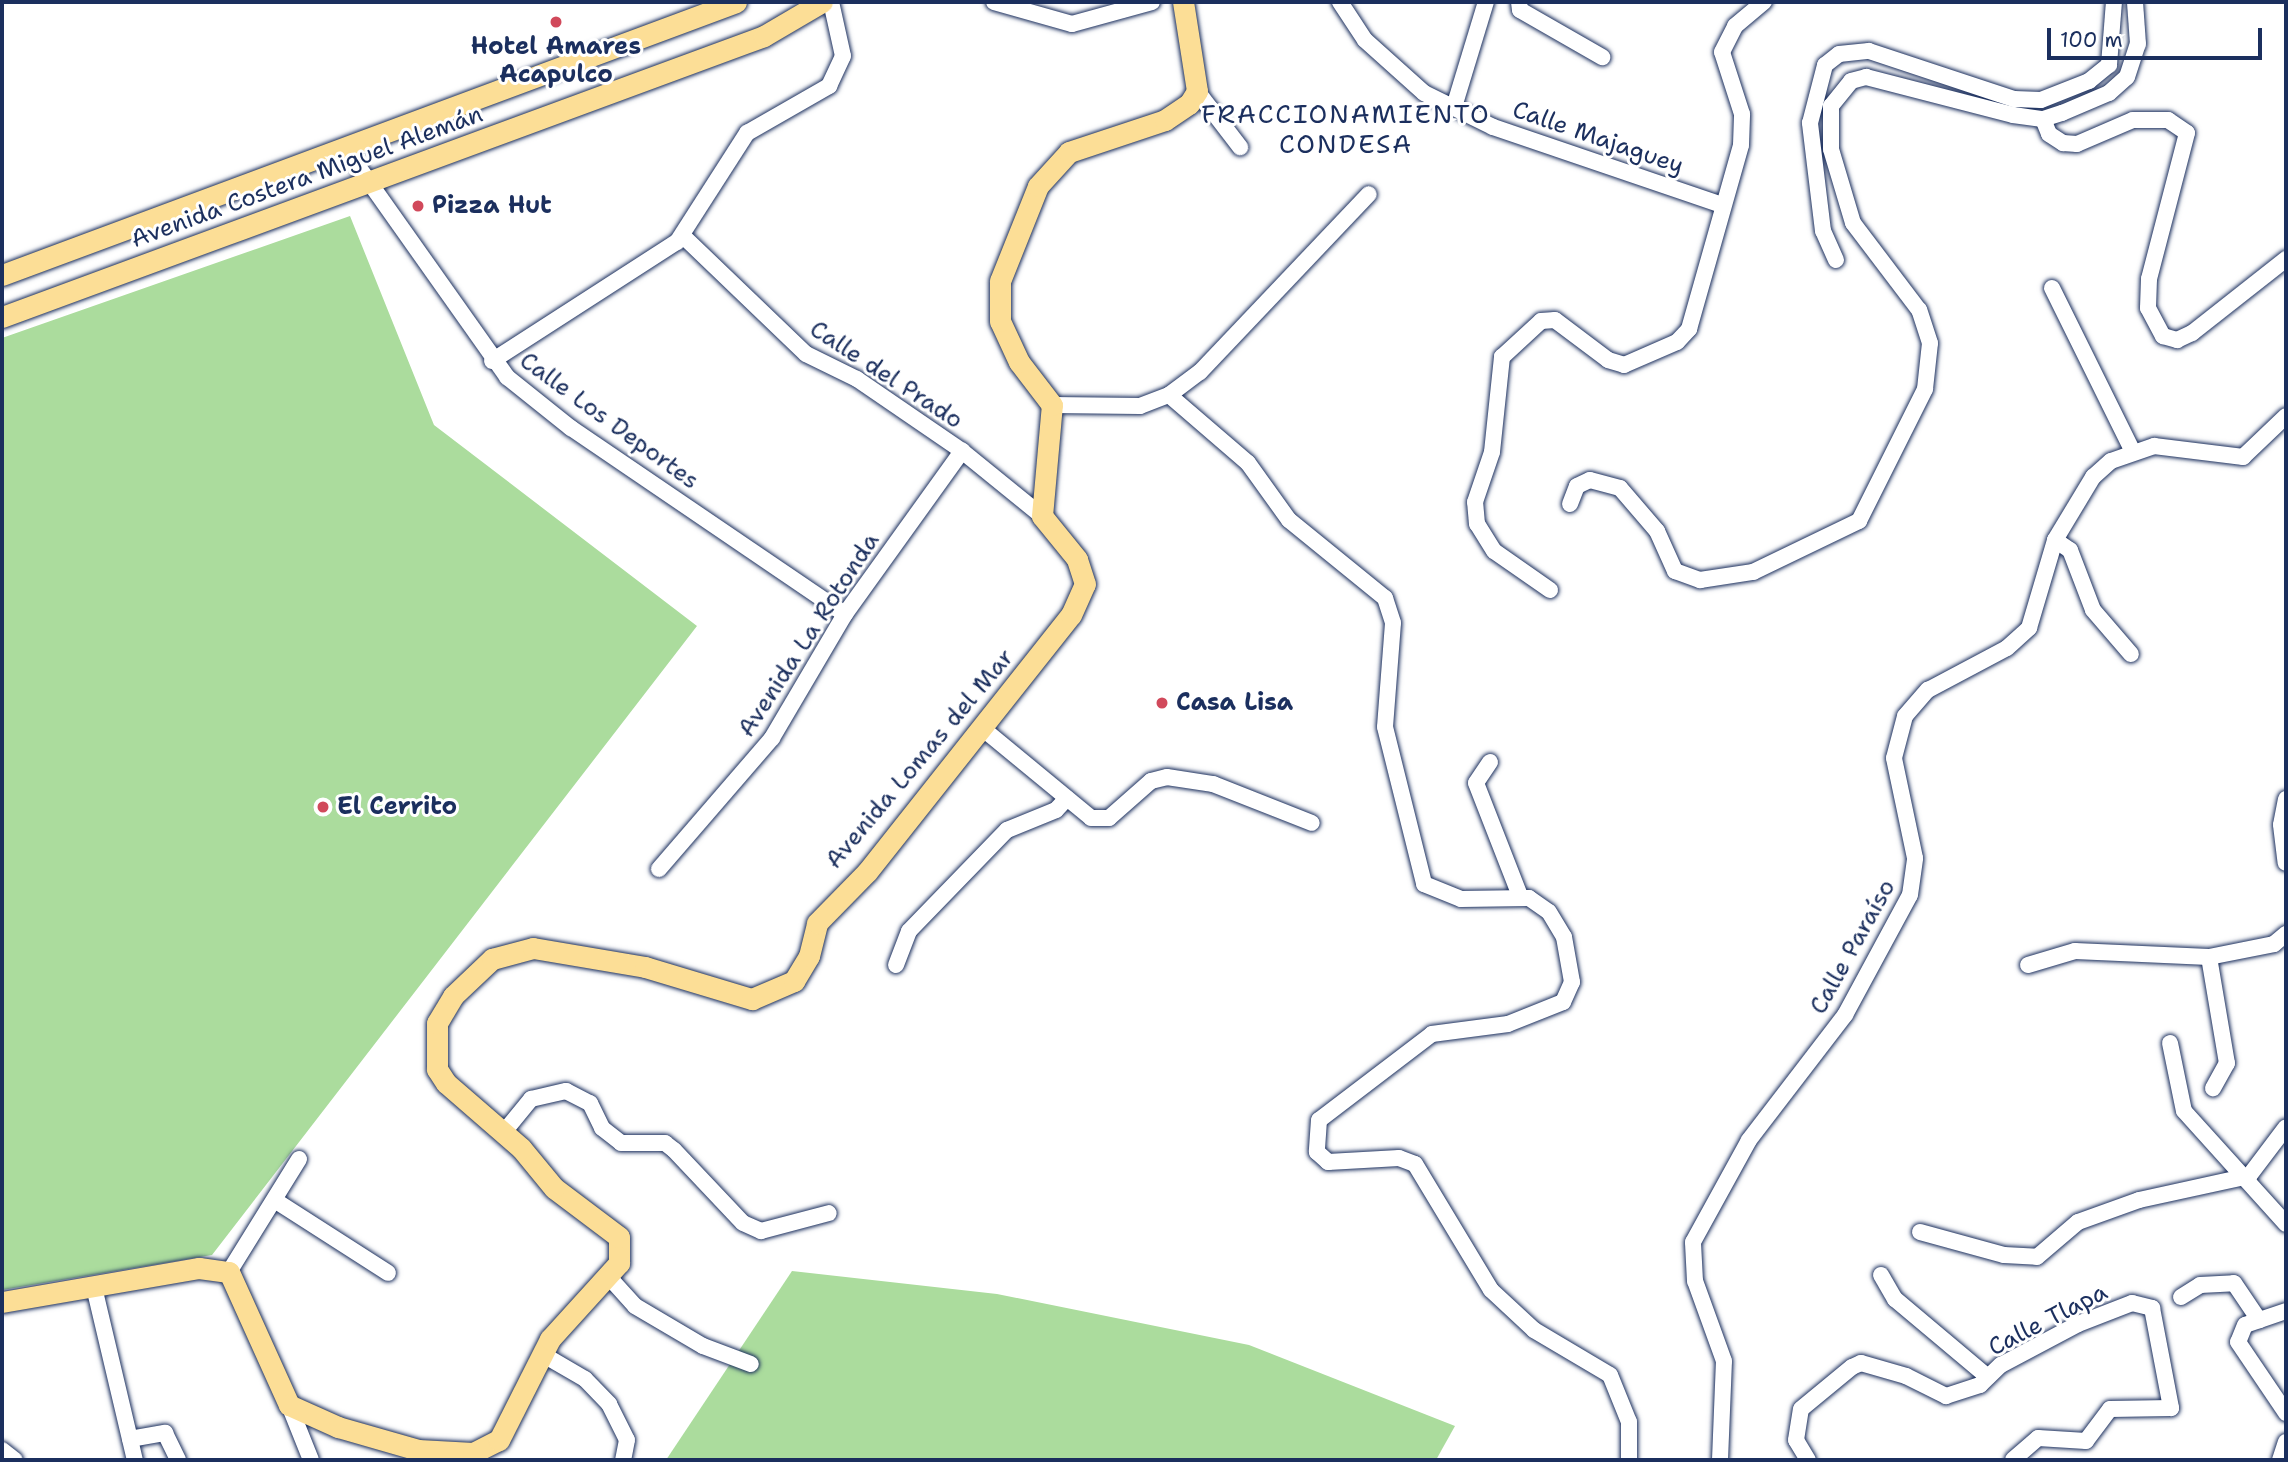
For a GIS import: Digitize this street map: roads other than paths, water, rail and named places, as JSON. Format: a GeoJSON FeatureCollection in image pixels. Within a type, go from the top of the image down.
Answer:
{"type":"FeatureCollection","features":[{"type":"Feature","properties":{"kind":"main road","name":"Avenida Costera Miguel Alemán"},"geometry":{"type":"LineString","coordinates":[[2,275],[736,2]]}},
{"type":"Feature","properties":{"kind":"main road","name":"Avenida Costera Miguel Alemán"},"geometry":{"type":"LineString","coordinates":[[2,317],[764,36],[822,2]]}},
{"type":"Feature","properties":{"kind":"main road"},"geometry":{"type":"LineString","coordinates":[[1042,516],[1052,405],[1019,362],[1000,321],[1000,281],[1020,222],[1038,186],[1069,152],[1165,120],[1197,91],[1182,2]]}},
{"type":"Feature","properties":{"kind":"main road","name":"Avenida Lomas del Mar"},"geometry":{"type":"LineString","coordinates":[[289,1405],[396,1446],[457,1457],[499,1440],[542,1354],[619,1263],[619,1237],[554,1188],[504,1132],[446,1083],[435,1052],[436,1023],[453,996],[492,959],[533,948],[587,954],[752,999],[775,992],[794,981],[809,957],[817,923],[867,872],[1071,615],[1085,584],[1077,559],[1042,516]]}},
{"type":"Feature","properties":{"kind":"main road"},"geometry":{"type":"LineString","coordinates":[[2,1302],[200,1268],[229,1272],[289,1405]]}},
{"type":"Feature","properties":{"kind":"street"},"geometry":{"type":"LineString","coordinates":[[492,361],[683,236],[742,139],[836,78],[842,40],[831,2]]}},
{"type":"Feature","properties":{"kind":"street"},"geometry":{"type":"LineString","coordinates":[[994,2],[1072,24],[1152,2]]}},
{"type":"Feature","properties":{"kind":"street","name":"Calle Majaguey"},"geometry":{"type":"LineString","coordinates":[[1340,2],[1365,40],[1424,93],[1454,107],[1719,204]]}},
{"type":"Feature","properties":{"kind":"street"},"geometry":{"type":"LineString","coordinates":[[1454,107],[1486,2]]}},
{"type":"Feature","properties":{"kind":"street"},"geometry":{"type":"LineString","coordinates":[[1519,2],[1520,10],[1602,57]]}},
{"type":"Feature","properties":{"kind":"street"},"geometry":{"type":"LineString","coordinates":[[1550,590],[1494,551],[1477,524],[1475,502],[1492,452],[1502,357],[1530,325],[1555,320],[1616,364],[1677,342],[1689,330],[1719,204],[1737,175],[1742,114],[1722,52],[1735,26],[1764,2]]}},
{"type":"Feature","properties":{"kind":"street"},"geometry":{"type":"LineString","coordinates":[[1836,260],[1823,231],[1810,123],[1815,83],[1832,60],[1869,51],[2014,99],[2041,100],[2090,81],[2109,65],[2114,2]]}},
{"type":"Feature","properties":{"kind":"street"},"geometry":{"type":"LineString","coordinates":[[1570,504],[1577,486],[1590,480],[1620,488],[1657,531],[1675,571],[1700,580],[1753,572],[1859,521],[1926,389],[1930,343],[1919,310],[1853,223],[1831,149],[1831,106],[1851,81],[1874,77],[2043,119],[2109,93],[2127,77],[2138,44],[2135,2]]}},
{"type":"Feature","properties":{"kind":"street"},"geometry":{"type":"LineString","coordinates":[[1197,91],[1240,147]]}},
{"type":"Feature","properties":{"kind":"street"},"geometry":{"type":"LineString","coordinates":[[2043,119],[2049,134],[2063,143],[2077,144],[2133,120],[2168,120],[2187,133],[2148,279],[2148,309],[2163,337],[2177,340],[2192,333],[2286,260]]}},
{"type":"Feature","properties":{"kind":"street","name":"Calle Los Deportes"},"geometry":{"type":"LineString","coordinates":[[345,148],[366,184],[492,361],[571,428],[845,614]]}},
{"type":"Feature","properties":{"kind":"street"},"geometry":{"type":"LineString","coordinates":[[1052,405],[1140,406],[1169,395],[1200,372],[1369,194]]}},
{"type":"Feature","properties":{"kind":"street","name":"Calle del Prado"},"geometry":{"type":"LineString","coordinates":[[683,236],[806,354],[857,379],[962,451],[1042,516]]}},
{"type":"Feature","properties":{"kind":"street"},"geometry":{"type":"LineString","coordinates":[[2052,288],[2132,450],[2154,446],[2243,457],[2286,416]]}},
{"type":"Feature","properties":{"kind":"street"},"geometry":{"type":"LineString","coordinates":[[1169,395],[1248,463],[1289,520],[1385,598],[1393,623],[1385,727],[1424,884],[1461,899],[1520,896],[1549,912],[1564,937],[1572,982],[1563,1002],[1508,1024],[1449,1028],[1418,1042],[1319,1120],[1314,1138],[1328,1162],[1399,1158],[1415,1164],[1490,1290],[1534,1330],[1610,1375],[1629,1422],[1629,1460]]}},
{"type":"Feature","properties":{"kind":"street","name":"Calle Paraíso"},"geometry":{"type":"LineString","coordinates":[[1720,1460],[1724,1361],[1695,1281],[1693,1242],[1748,1140],[1845,1014],[1910,895],[1915,858],[1895,758],[1905,716],[1928,690],[2007,648],[2029,628],[2056,540],[2093,477],[2132,450]]}},
{"type":"Feature","properties":{"kind":"street","name":"Avenida La Rotonda"},"geometry":{"type":"LineString","coordinates":[[659,869],[772,738],[845,614],[962,451]]}},
{"type":"Feature","properties":{"kind":"street"},"geometry":{"type":"LineString","coordinates":[[2056,540],[2070,550],[2093,610],[2131,653]]}},
{"type":"Feature","properties":{"kind":"street"},"geometry":{"type":"LineString","coordinates":[[982,728],[1091,818],[1109,818],[1151,781],[1167,777],[1213,784],[1312,823]]}},
{"type":"Feature","properties":{"kind":"street"},"geometry":{"type":"LineString","coordinates":[[1490,762],[1476,783],[1520,896]]}},
{"type":"Feature","properties":{"kind":"street"},"geometry":{"type":"LineString","coordinates":[[896,965],[909,931],[1007,830],[1056,810],[1068,798]]}},
{"type":"Feature","properties":{"kind":"street"},"geometry":{"type":"LineString","coordinates":[[2286,799],[2281,825],[2286,863]]}},
{"type":"Feature","properties":{"kind":"street"},"geometry":{"type":"LineString","coordinates":[[2028,965],[2075,951],[2209,957],[2274,944],[2286,934]]}},
{"type":"Feature","properties":{"kind":"street"},"geometry":{"type":"LineString","coordinates":[[2209,957],[2227,1063],[2213,1088]]}},
{"type":"Feature","properties":{"kind":"street"},"geometry":{"type":"LineString","coordinates":[[2170,1043],[2184,1111],[2249,1177],[2286,1224]]}},
{"type":"Feature","properties":{"kind":"street"},"geometry":{"type":"LineString","coordinates":[[504,1132],[531,1100],[566,1091],[590,1103],[602,1128],[621,1143],[665,1143],[743,1223],[761,1231],[829,1213]]}},
{"type":"Feature","properties":{"kind":"street"},"geometry":{"type":"LineString","coordinates":[[1920,1232],[2004,1255],[2037,1257],[2077,1222],[2139,1200],[2249,1177],[2286,1127]]}},
{"type":"Feature","properties":{"kind":"street"},"geometry":{"type":"LineString","coordinates":[[229,1272],[276,1201],[299,1158]]}},
{"type":"Feature","properties":{"kind":"street"},"geometry":{"type":"LineString","coordinates":[[276,1201],[388,1273]]}},
{"type":"Feature","properties":{"kind":"street","name":"Calle Tlapa"},"geometry":{"type":"LineString","coordinates":[[1881,1275],[1895,1299],[1988,1377],[2078,1324],[2132,1303],[2152,1308],[2160,1373],[2173,1401],[2162,1412],[2110,1409],[2086,1441],[2075,1444],[2038,1438],[2013,1460]]}},
{"type":"Feature","properties":{"kind":"street"},"geometry":{"type":"LineString","coordinates":[[608,1276],[635,1306],[703,1346],[751,1364]]}},
{"type":"Feature","properties":{"kind":"street"},"geometry":{"type":"LineString","coordinates":[[2180,1297],[2200,1285],[2234,1283],[2259,1320]]}},
{"type":"Feature","properties":{"kind":"street"},"geometry":{"type":"LineString","coordinates":[[93,1287],[135,1460]]}},
{"type":"Feature","properties":{"kind":"street"},"geometry":{"type":"LineString","coordinates":[[2286,1311],[2259,1320],[2240,1333],[2240,1351],[2286,1413]]}},
{"type":"Feature","properties":{"kind":"street"},"geometry":{"type":"LineString","coordinates":[[542,1354],[585,1379],[609,1404],[627,1440],[623,1460]]}},
{"type":"Feature","properties":{"kind":"street"},"geometry":{"type":"LineString","coordinates":[[1808,1460],[1796,1440],[1797,1423],[1811,1396],[1861,1363],[1947,1396],[1988,1377]]}},
{"type":"Feature","properties":{"kind":"street"},"geometry":{"type":"LineString","coordinates":[[289,1405],[311,1460]]}},
{"type":"Feature","properties":{"kind":"street"},"geometry":{"type":"LineString","coordinates":[[130,1439],[165,1433],[178,1460]]}},
{"type":"Feature","properties":{"kind":"street"},"geometry":{"type":"LineString","coordinates":[[2280,1460],[2286,1442]]}},
{"type":"Feature","properties":{"kind":"street"},"geometry":{"type":"LineString","coordinates":[[2,1450],[15,1460]]}},
{"type":"Feature","properties":{"kind":"place","name":"Hotel Amares Acapulco"},"geometry":{"type":"Point","coordinates":[556,22]}},
{"type":"Feature","properties":{"kind":"place","name":"Pizza Hut"},"geometry":{"type":"Point","coordinates":[418,206]}},
{"type":"Feature","properties":{"kind":"place","name":"Casa Lisa"},"geometry":{"type":"Point","coordinates":[1162,703]}},
{"type":"Feature","properties":{"kind":"place","name":"El Cerrito"},"geometry":{"type":"Point","coordinates":[323,807]}},
{"type":"Feature","properties":{"kind":"district","name":"FRACCIONAMIENTO CONDESA"},"geometry":{"type":"Point","coordinates":[1346,129]}}]}
